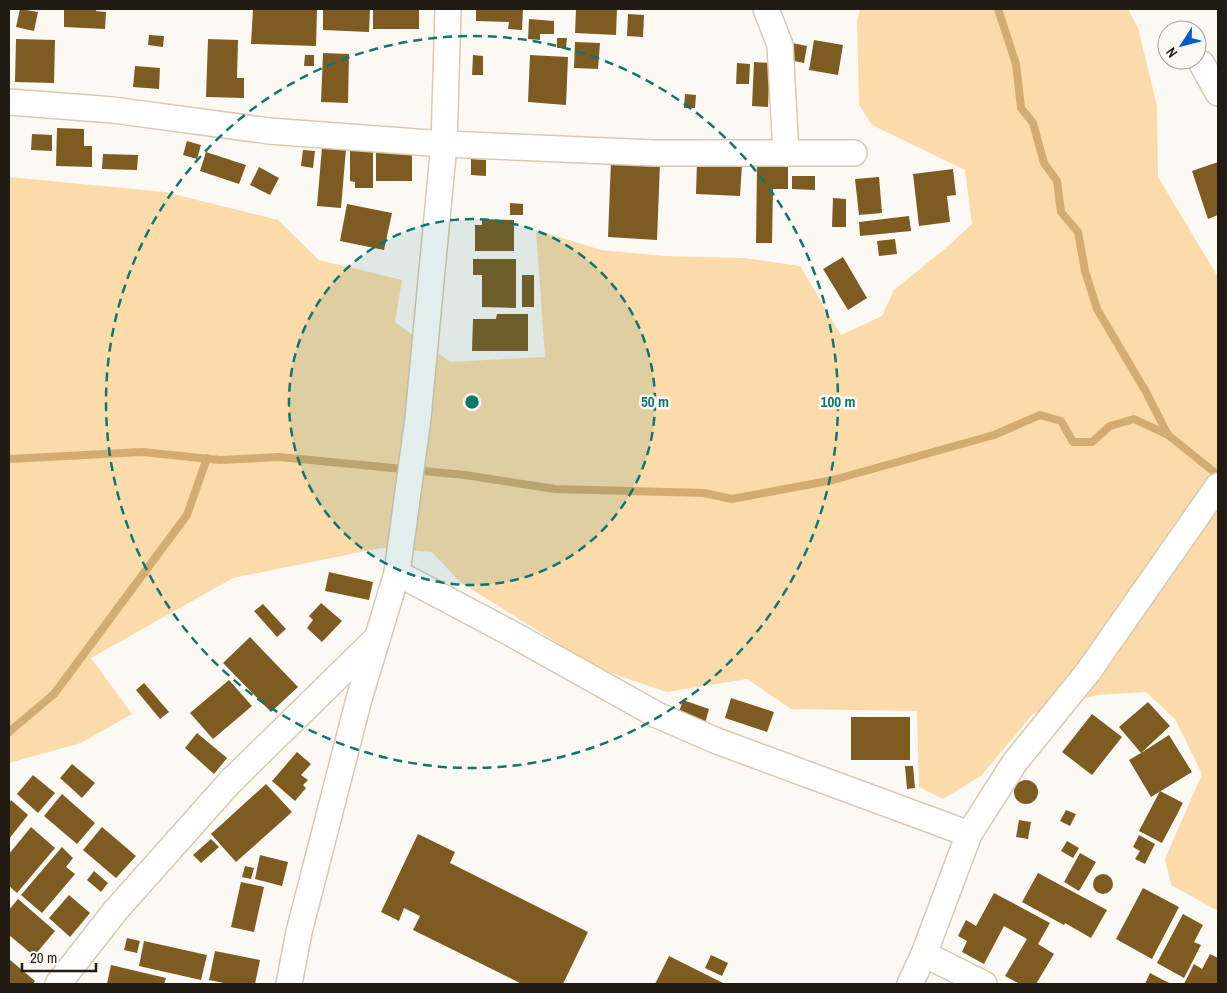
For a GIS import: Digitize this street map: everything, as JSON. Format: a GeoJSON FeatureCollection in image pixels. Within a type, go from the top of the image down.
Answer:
{"type":"FeatureCollection","features":[{"type":"Feature","properties":{"kind":"street"},"geometry":{"type":"LineString","coordinates":[[289,984],[299,932],[359,699],[397,573],[418,418],[444,144],[448,9]]}},
{"type":"Feature","properties":{"kind":"street"},"geometry":{"type":"LineString","coordinates":[[766,9],[780,45],[786,153]]}},
{"type":"Feature","properties":{"kind":"street"},"geometry":{"type":"LineString","coordinates":[[1205,70],[1218,94]]}},
{"type":"Feature","properties":{"kind":"street"},"geometry":{"type":"LineString","coordinates":[[9,102],[113,110],[269,131],[444,144],[654,153],[854,153]]}},
{"type":"Feature","properties":{"kind":"street"},"geometry":{"type":"LineString","coordinates":[[910,984],[924,954],[969,834],[1015,762],[1088,672],[1212,495]]}},
{"type":"Feature","properties":{"kind":"street"},"geometry":{"type":"LineString","coordinates":[[397,573],[514,635],[657,715],[717,741],[969,834]]}},
{"type":"Feature","properties":{"kind":"street"},"geometry":{"type":"LineString","coordinates":[[58,984],[116,910],[230,782],[377,638]]}},
{"type":"Feature","properties":{"kind":"street"},"geometry":{"type":"LineString","coordinates":[[924,954],[984,984]]}},
{"type":"Feature","properties":{"kind":"shaded area"},"geometry":{"type":"Polygon","coordinates":[[[860,9],[1128,9],[1138,28],[1157,106],[1158,177],[1218,277],[1218,911],[1171,885],[1165,859],[1202,774],[1175,719],[1146,692],[1097,695],[1033,714],[981,776],[943,799],[919,787],[917,711],[791,709],[747,679],[667,692],[599,669],[460,582],[432,552],[381,548],[233,578],[91,658],[132,714],[81,743],[9,763],[9,177],[165,192],[278,220],[319,260],[402,280],[395,322],[450,362],[545,357],[536,230],[601,250],[666,256],[744,258],[800,266],[841,335],[882,316],[894,290],[972,224],[965,170],[872,125],[859,105],[857,21],[860,9]]]}},
{"type":"Feature","properties":{"kind":"building"},"geometry":{"type":"Polygon","coordinates":[[[20,9],[38,12],[34,31],[16,27],[20,9]]]}},
{"type":"Feature","properties":{"kind":"building"},"geometry":{"type":"Polygon","coordinates":[[[64,9],[96,9],[96,11],[106,12],[105,29],[64,27],[64,9]]]}},
{"type":"Feature","properties":{"kind":"building"},"geometry":{"type":"Polygon","coordinates":[[[253,9],[317,9],[316,46],[251,44],[253,9]]]}},
{"type":"Feature","properties":{"kind":"building"},"geometry":{"type":"Polygon","coordinates":[[[323,9],[370,9],[369,32],[323,30],[323,9]]]}},
{"type":"Feature","properties":{"kind":"building"},"geometry":{"type":"Polygon","coordinates":[[[373,9],[419,9],[419,29],[373,29],[373,9]]]}},
{"type":"Feature","properties":{"kind":"building"},"geometry":{"type":"Polygon","coordinates":[[[476,9],[523,9],[522,30],[508,29],[509,22],[476,21],[476,9]]]}},
{"type":"Feature","properties":{"kind":"building"},"geometry":{"type":"Polygon","coordinates":[[[576,9],[617,9],[616,35],[575,33],[576,9]]]}},
{"type":"Feature","properties":{"kind":"building"},"geometry":{"type":"Polygon","coordinates":[[[628,14],[644,15],[643,37],[627,36],[628,14]]]}},
{"type":"Feature","properties":{"kind":"building"},"geometry":{"type":"Polygon","coordinates":[[[529,19],[554,21],[554,34],[540,34],[540,40],[528,39],[529,19]]]}},
{"type":"Feature","properties":{"kind":"building"},"geometry":{"type":"Polygon","coordinates":[[[149,35],[164,36],[163,47],[148,45],[149,35]]]}},
{"type":"Feature","properties":{"kind":"building"},"geometry":{"type":"Polygon","coordinates":[[[557,38],[567,38],[566,48],[557,48],[557,38]]]}},
{"type":"Feature","properties":{"kind":"building"},"geometry":{"type":"Polygon","coordinates":[[[16,39],[55,40],[54,83],[15,82],[16,39]]]}},
{"type":"Feature","properties":{"kind":"building"},"geometry":{"type":"Polygon","coordinates":[[[208,39],[238,40],[237,78],[244,78],[244,98],[206,97],[208,39]]]}},
{"type":"Feature","properties":{"kind":"building"},"geometry":{"type":"Polygon","coordinates":[[[814,40],[843,45],[838,75],[809,70],[814,40]]]}},
{"type":"Feature","properties":{"kind":"building"},"geometry":{"type":"Polygon","coordinates":[[[575,42],[600,43],[598,69],[574,68],[575,42]]]}},
{"type":"Feature","properties":{"kind":"building"},"geometry":{"type":"Polygon","coordinates":[[[792,43],[807,46],[804,63],[789,60],[792,43]]]}},
{"type":"Feature","properties":{"kind":"building"},"geometry":{"type":"Polygon","coordinates":[[[323,53],[349,54],[348,103],[321,102],[323,53]]]}},
{"type":"Feature","properties":{"kind":"building"},"geometry":{"type":"Polygon","coordinates":[[[305,55],[314,55],[314,66],[304,66],[305,55]]]}},
{"type":"Feature","properties":{"kind":"building"},"geometry":{"type":"Polygon","coordinates":[[[473,55],[483,56],[483,75],[472,75],[473,55]]]}},
{"type":"Feature","properties":{"kind":"building"},"geometry":{"type":"Polygon","coordinates":[[[530,55],[568,57],[566,105],[528,102],[530,55]]]}},
{"type":"Feature","properties":{"kind":"building"},"geometry":{"type":"Polygon","coordinates":[[[754,62],[770,63],[768,107],[752,106],[754,62]]]}},
{"type":"Feature","properties":{"kind":"building"},"geometry":{"type":"Polygon","coordinates":[[[737,63],[750,64],[749,84],[736,84],[737,63]]]}},
{"type":"Feature","properties":{"kind":"building"},"geometry":{"type":"Polygon","coordinates":[[[135,66],[160,68],[159,89],[133,87],[135,66]]]}},
{"type":"Feature","properties":{"kind":"building"},"geometry":{"type":"Polygon","coordinates":[[[685,94],[696,95],[695,108],[684,108],[685,94]]]}},
{"type":"Feature","properties":{"kind":"building"},"geometry":{"type":"Polygon","coordinates":[[[57,128],[84,129],[84,146],[92,146],[92,167],[56,166],[57,128]]]}},
{"type":"Feature","properties":{"kind":"building"},"geometry":{"type":"Polygon","coordinates":[[[32,134],[52,135],[52,151],[31,150],[32,134]]]}},
{"type":"Feature","properties":{"kind":"building"},"geometry":{"type":"Polygon","coordinates":[[[187,141],[201,145],[197,159],[183,155],[187,141]]]}},
{"type":"Feature","properties":{"kind":"building"},"geometry":{"type":"Polygon","coordinates":[[[322,147],[346,149],[341,208],[317,206],[322,147]]]}},
{"type":"Feature","properties":{"kind":"building"},"geometry":{"type":"Polygon","coordinates":[[[350,149],[373,149],[373,188],[355,188],[355,182],[350,181],[350,149]]]}},
{"type":"Feature","properties":{"kind":"building"},"geometry":{"type":"Polygon","coordinates":[[[376,149],[412,149],[412,181],[376,181],[376,149]]]}},
{"type":"Feature","properties":{"kind":"building"},"geometry":{"type":"Polygon","coordinates":[[[303,150],[315,151],[313,168],[301,166],[303,150]]]}},
{"type":"Feature","properties":{"kind":"building"},"geometry":{"type":"Polygon","coordinates":[[[206,152],[246,165],[239,184],[200,171],[206,152]]]}},
{"type":"Feature","properties":{"kind":"building"},"geometry":{"type":"Polygon","coordinates":[[[103,154],[138,155],[137,170],[102,169],[103,154]]]}},
{"type":"Feature","properties":{"kind":"building"},"geometry":{"type":"Polygon","coordinates":[[[471,159],[486,160],[486,176],[471,175],[471,159]]]}},
{"type":"Feature","properties":{"kind":"building"},"geometry":{"type":"Polygon","coordinates":[[[611,161],[660,164],[657,240],[608,237],[611,161]]]}},
{"type":"Feature","properties":{"kind":"building"},"geometry":{"type":"Polygon","coordinates":[[[697,161],[742,164],[740,196],[696,194],[697,161]]]}},
{"type":"Feature","properties":{"kind":"building"},"geometry":{"type":"Polygon","coordinates":[[[1218,162],[1218,215],[1208,219],[1192,171],[1218,162]]]}},
{"type":"Feature","properties":{"kind":"building"},"geometry":{"type":"Polygon","coordinates":[[[757,165],[788,165],[788,189],[773,189],[772,243],[756,243],[757,165]]]}},
{"type":"Feature","properties":{"kind":"building"},"geometry":{"type":"Polygon","coordinates":[[[259,167],[279,178],[270,195],[250,185],[259,167]]]}},
{"type":"Feature","properties":{"kind":"building"},"geometry":{"type":"Polygon","coordinates":[[[953,169],[956,195],[947,196],[950,222],[919,226],[913,174],[953,169]]]}},
{"type":"Feature","properties":{"kind":"building"},"geometry":{"type":"Polygon","coordinates":[[[792,176],[815,176],[815,190],[792,189],[792,176]]]}},
{"type":"Feature","properties":{"kind":"building"},"geometry":{"type":"Polygon","coordinates":[[[879,177],[882,213],[859,215],[855,179],[879,177]]]}},
{"type":"Feature","properties":{"kind":"building"},"geometry":{"type":"Polygon","coordinates":[[[833,198],[846,199],[846,227],[832,227],[833,198]]]}},
{"type":"Feature","properties":{"kind":"building"},"geometry":{"type":"Polygon","coordinates":[[[510,203],[523,204],[523,215],[510,215],[510,203]]]}},
{"type":"Feature","properties":{"kind":"building"},"geometry":{"type":"Polygon","coordinates":[[[347,204],[392,213],[384,250],[340,241],[347,204]]]}},
{"type":"Feature","properties":{"kind":"building"},"geometry":{"type":"Polygon","coordinates":[[[909,216],[911,231],[860,236],[859,222],[909,216]]]}},
{"type":"Feature","properties":{"kind":"building"},"geometry":{"type":"Polygon","coordinates":[[[482,219],[514,220],[514,251],[475,251],[475,225],[482,225],[482,219]]]}},
{"type":"Feature","properties":{"kind":"building"},"geometry":{"type":"Polygon","coordinates":[[[895,239],[897,254],[879,256],[877,241],[895,239]]]}},
{"type":"Feature","properties":{"kind":"building"},"geometry":{"type":"Polygon","coordinates":[[[843,257],[867,298],[848,310],[823,269],[843,257]]]}},
{"type":"Feature","properties":{"kind":"building"},"geometry":{"type":"Polygon","coordinates":[[[473,259],[516,259],[516,308],[482,307],[482,275],[473,275],[473,259]]]}},
{"type":"Feature","properties":{"kind":"building"},"geometry":{"type":"Polygon","coordinates":[[[522,275],[534,275],[534,307],[522,307],[522,275]]]}},
{"type":"Feature","properties":{"kind":"building"},"geometry":{"type":"Polygon","coordinates":[[[497,314],[528,314],[528,351],[472,351],[473,319],[496,319],[497,314]]]}},
{"type":"Feature","properties":{"kind":"building"},"geometry":{"type":"Polygon","coordinates":[[[329,572],[373,582],[369,600],[325,591],[329,572]]]}},
{"type":"Feature","properties":{"kind":"building"},"geometry":{"type":"Polygon","coordinates":[[[321,603],[342,621],[322,642],[307,628],[313,620],[309,616],[321,603]]]}},
{"type":"Feature","properties":{"kind":"building"},"geometry":{"type":"Polygon","coordinates":[[[263,604],[286,629],[277,637],[254,611],[263,604]]]}},
{"type":"Feature","properties":{"kind":"building"},"geometry":{"type":"Polygon","coordinates":[[[250,637],[298,687],[271,712],[223,663],[250,637]]]}},
{"type":"Feature","properties":{"kind":"building"},"geometry":{"type":"Polygon","coordinates":[[[229,680],[252,706],[213,739],[190,713],[229,680]]]}},
{"type":"Feature","properties":{"kind":"building"},"geometry":{"type":"Polygon","coordinates":[[[144,683],[169,712],[160,719],[136,690],[144,683]]]}},
{"type":"Feature","properties":{"kind":"building"},"geometry":{"type":"Polygon","coordinates":[[[731,698],[774,712],[767,732],[725,718],[731,698]]]}},
{"type":"Feature","properties":{"kind":"building"},"geometry":{"type":"Polygon","coordinates":[[[683,700],[709,709],[704,727],[677,718],[683,700]]]}},
{"type":"Feature","properties":{"kind":"building"},"geometry":{"type":"Polygon","coordinates":[[[1148,702],[1170,726],[1141,753],[1119,727],[1148,702]]]}},
{"type":"Feature","properties":{"kind":"building"},"geometry":{"type":"Polygon","coordinates":[[[1092,714],[1122,737],[1092,775],[1062,752],[1092,714]]]}},
{"type":"Feature","properties":{"kind":"building"},"geometry":{"type":"Polygon","coordinates":[[[851,717],[910,717],[910,760],[851,760],[851,717]]]}},
{"type":"Feature","properties":{"kind":"building"},"geometry":{"type":"Polygon","coordinates":[[[197,733],[227,758],[214,774],[185,748],[197,733]]]}},
{"type":"Feature","properties":{"kind":"building"},"geometry":{"type":"Polygon","coordinates":[[[1169,735],[1192,772],[1151,797],[1129,760],[1169,735]]]}},
{"type":"Feature","properties":{"kind":"building"},"geometry":{"type":"Polygon","coordinates":[[[297,752],[311,764],[301,775],[308,780],[303,785],[306,788],[295,801],[272,781],[297,752]]]}},
{"type":"Feature","properties":{"kind":"building"},"geometry":{"type":"Polygon","coordinates":[[[72,764],[95,783],[82,798],[60,778],[72,764]]]}},
{"type":"Feature","properties":{"kind":"building"},"geometry":{"type":"Polygon","coordinates":[[[905,766],[913,766],[915,788],[907,789],[905,766]]]}},
{"type":"Feature","properties":{"kind":"building"},"geometry":{"type":"Polygon","coordinates":[[[33,775],[55,793],[38,813],[17,794],[33,775]]]}},
{"type":"Feature","properties":{"kind":"building"},"geometry":{"type":"Polygon","coordinates":[[[1026,780],[1035,783],[1038,792],[1035,801],[1026,804],[1017,801],[1014,792],[1017,783],[1026,780]]]}},
{"type":"Feature","properties":{"kind":"building"},"geometry":{"type":"Polygon","coordinates":[[[266,784],[292,812],[236,862],[211,834],[266,784]]]}},
{"type":"Feature","properties":{"kind":"building"},"geometry":{"type":"Polygon","coordinates":[[[1160,791],[1183,803],[1162,843],[1139,831],[1160,791]]]}},
{"type":"Feature","properties":{"kind":"building"},"geometry":{"type":"Polygon","coordinates":[[[62,794],[95,823],[77,844],[44,816],[62,794]]]}},
{"type":"Feature","properties":{"kind":"building"},"geometry":{"type":"Polygon","coordinates":[[[11,800],[28,815],[9,839],[9,803],[11,800]]]}},
{"type":"Feature","properties":{"kind":"building"},"geometry":{"type":"Polygon","coordinates":[[[1066,810],[1076,814],[1070,826],[1060,821],[1066,810]]]}},
{"type":"Feature","properties":{"kind":"building"},"geometry":{"type":"Polygon","coordinates":[[[1019,820],[1031,822],[1028,839],[1016,837],[1019,820]]]}},
{"type":"Feature","properties":{"kind":"building"},"geometry":{"type":"Polygon","coordinates":[[[31,827],[55,848],[17,893],[9,886],[9,854],[31,827]]]}},
{"type":"Feature","properties":{"kind":"building"},"geometry":{"type":"Polygon","coordinates":[[[102,827],[136,856],[116,878],[83,850],[102,827]]]}},
{"type":"Feature","properties":{"kind":"building"},"geometry":{"type":"Polygon","coordinates":[[[418,834],[455,852],[450,863],[588,932],[563,984],[522,984],[413,930],[420,916],[404,908],[399,921],[381,912],[418,834]]]}},
{"type":"Feature","properties":{"kind":"building"},"geometry":{"type":"Polygon","coordinates":[[[1139,835],[1155,844],[1145,864],[1135,859],[1140,851],[1133,847],[1139,835]]]}},
{"type":"Feature","properties":{"kind":"building"},"geometry":{"type":"Polygon","coordinates":[[[211,839],[219,847],[201,863],[193,855],[211,839]]]}},
{"type":"Feature","properties":{"kind":"building"},"geometry":{"type":"Polygon","coordinates":[[[1067,841],[1079,848],[1073,858],[1061,851],[1067,841]]]}},
{"type":"Feature","properties":{"kind":"building"},"geometry":{"type":"Polygon","coordinates":[[[62,847],[73,858],[66,867],[75,874],[42,913],[21,895],[62,847]]]}},
{"type":"Feature","properties":{"kind":"building"},"geometry":{"type":"Polygon","coordinates":[[[1080,853],[1096,862],[1079,891],[1064,882],[1080,853]]]}},
{"type":"Feature","properties":{"kind":"building"},"geometry":{"type":"Polygon","coordinates":[[[260,855],[288,862],[282,886],[255,879],[260,855]]]}},
{"type":"Feature","properties":{"kind":"building"},"geometry":{"type":"Polygon","coordinates":[[[245,866],[254,868],[251,879],[242,877],[245,866]]]}},
{"type":"Feature","properties":{"kind":"building"},"geometry":{"type":"Polygon","coordinates":[[[94,871],[108,883],[101,892],[87,880],[94,871]]]}},
{"type":"Feature","properties":{"kind":"building"},"geometry":{"type":"Polygon","coordinates":[[[1038,873],[1107,910],[1091,938],[1022,902],[1038,873]]]}},
{"type":"Feature","properties":{"kind":"building"},"geometry":{"type":"Polygon","coordinates":[[[1103,874],[1110,877],[1113,884],[1110,891],[1103,894],[1096,891],[1093,884],[1096,877],[1103,874]]]}},
{"type":"Feature","properties":{"kind":"building"},"geometry":{"type":"Polygon","coordinates":[[[241,882],[264,887],[254,932],[231,927],[241,882]]]}},
{"type":"Feature","properties":{"kind":"building"},"geometry":{"type":"Polygon","coordinates":[[[1143,888],[1179,907],[1152,959],[1116,939],[1143,888]]]}},
{"type":"Feature","properties":{"kind":"building"},"geometry":{"type":"Polygon","coordinates":[[[994,893],[1050,923],[1038,944],[1054,954],[1036,984],[1020,984],[1005,976],[1027,939],[1004,926],[984,964],[962,952],[967,941],[958,936],[966,920],[976,926],[994,893]]]}},
{"type":"Feature","properties":{"kind":"building"},"geometry":{"type":"Polygon","coordinates":[[[69,895],[90,913],[70,937],[49,918],[69,895]]]}},
{"type":"Feature","properties":{"kind":"building"},"geometry":{"type":"Polygon","coordinates":[[[18,899],[55,931],[34,956],[9,935],[9,910],[18,899]]]}},
{"type":"Feature","properties":{"kind":"building"},"geometry":{"type":"Polygon","coordinates":[[[1183,914],[1203,925],[1194,942],[1201,945],[1184,978],[1157,963],[1183,914]]]}},
{"type":"Feature","properties":{"kind":"building"},"geometry":{"type":"Polygon","coordinates":[[[127,938],[140,941],[137,953],[124,950],[127,938]]]}},
{"type":"Feature","properties":{"kind":"building"},"geometry":{"type":"Polygon","coordinates":[[[144,941],[207,955],[201,980],[139,966],[144,941]]]}},
{"type":"Feature","properties":{"kind":"building"},"geometry":{"type":"Polygon","coordinates":[[[215,951],[260,960],[255,984],[229,984],[209,980],[215,951]]]}},
{"type":"Feature","properties":{"kind":"building"},"geometry":{"type":"Polygon","coordinates":[[[1210,954],[1218,958],[1218,984],[1184,984],[1194,964],[1202,969],[1210,954]]]}},
{"type":"Feature","properties":{"kind":"building"},"geometry":{"type":"Polygon","coordinates":[[[711,955],[728,963],[722,976],[705,968],[711,955]]]}},
{"type":"Feature","properties":{"kind":"building"},"geometry":{"type":"Polygon","coordinates":[[[669,956],[725,984],[655,984],[669,956]]]}},
{"type":"Feature","properties":{"kind":"building"},"geometry":{"type":"Polygon","coordinates":[[[9,959],[35,981],[33,984],[9,983],[9,959]]]}},
{"type":"Feature","properties":{"kind":"building"},"geometry":{"type":"Polygon","coordinates":[[[111,965],[166,978],[164,984],[107,984],[111,965]]]}},
{"type":"Feature","properties":{"kind":"building"},"geometry":{"type":"Polygon","coordinates":[[[1150,973],[1171,984],[1145,984],[1150,973]]]}},
{"type":"Feature","properties":{"kind":"waterway"},"geometry":{"type":"LineString","coordinates":[[998,9],[1016,64],[1021,108],[1033,123],[1044,163],[1057,181],[1061,212],[1078,232],[1085,271],[1097,309],[1146,392],[1168,435]]}},
{"type":"Feature","properties":{"kind":"waterway"},"geometry":{"type":"LineString","coordinates":[[9,459],[142,452],[220,460],[279,457],[465,475],[555,489],[704,493],[732,499],[833,480],[994,435],[1040,415],[1061,421],[1073,442],[1092,442],[1110,426],[1134,419],[1168,435],[1218,475]]}},
{"type":"Feature","properties":{"kind":"waterway"},"geometry":{"type":"LineString","coordinates":[[9,732],[54,694],[187,515],[207,458]]}}]}
